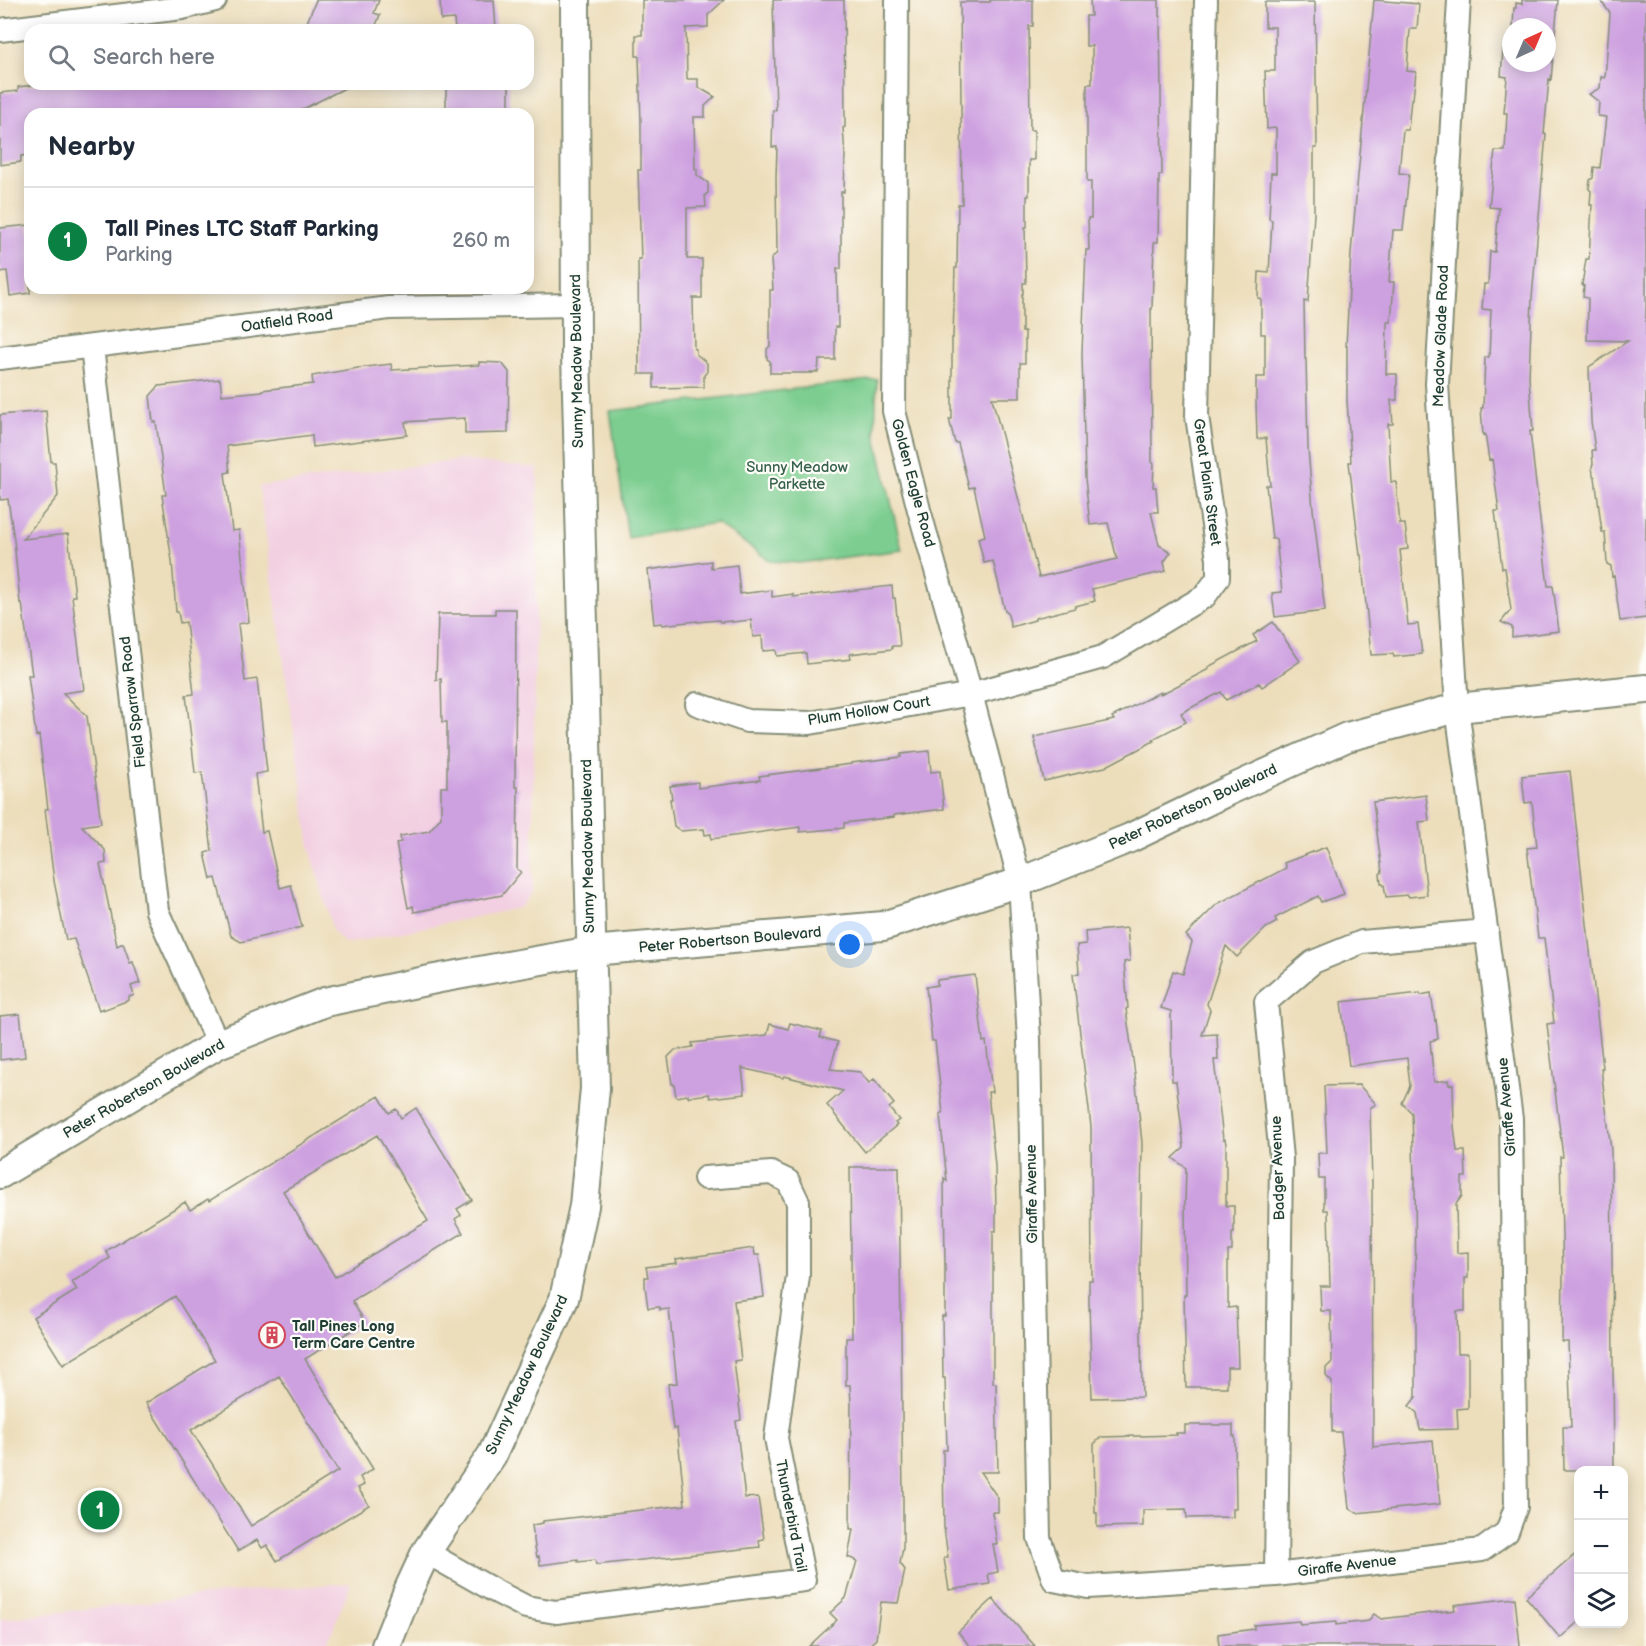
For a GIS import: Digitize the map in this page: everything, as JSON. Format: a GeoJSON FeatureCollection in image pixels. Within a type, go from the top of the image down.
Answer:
{"type":"FeatureCollection","features":[{"type":"Feature","properties":{"kind":"street"},"geometry":{"type":"LineString","coordinates":[[50,24],[182,8],[215,0]]}},
{"type":"Feature","properties":{"kind":"street","name":"Sunny Meadow Boulevard"},"geometry":{"type":"LineString","coordinates":[[386,1646],[426,1552],[492,1455],[564,1299],[584,1206],[595,1088],[576,354],[575,0]]}},
{"type":"Feature","properties":{"kind":"street","name":"Golden Eagle Road"},"geometry":{"type":"LineString","coordinates":[[897,0],[894,411],[1020,882]]}},
{"type":"Feature","properties":{"kind":"street","name":"Great Plains Street"},"geometry":{"type":"LineString","coordinates":[[971,694],[1103,657],[1205,596],[1218,578],[1218,559],[1197,416],[1206,0]]}},
{"type":"Feature","properties":{"kind":"street","name":"Meadow Glade Road"},"geometry":{"type":"LineString","coordinates":[[1457,708],[1437,384],[1459,0]]}},
{"type":"Feature","properties":{"kind":"street"},"geometry":{"type":"LineString","coordinates":[[0,30],[24,27]]}},
{"type":"Feature","properties":{"kind":"street","name":"Oatfield Road"},"geometry":{"type":"LineString","coordinates":[[0,358],[389,308],[576,305]]}},
{"type":"Feature","properties":{"kind":"street","name":"Field Sparrow Road"},"geometry":{"type":"LineString","coordinates":[[92,347],[157,911],[218,1044]]}},
{"type":"Feature","properties":{"kind":"street","name":"Peter Robertson Boulevard"},"geometry":{"type":"LineString","coordinates":[[0,1174],[218,1044],[325,1002],[435,979],[591,951],[883,926],[1020,882],[1130,838],[1347,736],[1457,708],[1646,689]]}},
{"type":"Feature","properties":{"kind":"street","name":"Plum Hollow Court"},"geometry":{"type":"LineString","coordinates":[[697,704],[747,721],[810,723],[971,694]]}},
{"type":"Feature","properties":{"kind":"street","name":"Giraffe Avenue"},"geometry":{"type":"LineString","coordinates":[[1020,882],[1029,1040],[1039,1538],[1054,1580],[1088,1587],[1276,1575],[1482,1550],[1507,1532],[1516,1507],[1511,1119],[1457,708]]}},
{"type":"Feature","properties":{"kind":"street","name":"Badger Avenue"},"geometry":{"type":"LineString","coordinates":[[1276,1575],[1281,1158],[1266,1002],[1312,962],[1362,942],[1487,931]]}},
{"type":"Feature","properties":{"kind":"street","name":"Thunderbird Trail"},"geometry":{"type":"LineString","coordinates":[[426,1552],[526,1607],[556,1612],[804,1580],[776,1438],[798,1276],[798,1202],[788,1181],[771,1173],[705,1178]]}},
{"type":"Feature","properties":{"kind":"shaded area"},"geometry":{"type":"Polygon","coordinates":[[[460,460],[538,468],[532,893],[519,908],[345,944],[333,931],[310,848],[259,486],[460,460]]]}},
{"type":"Feature","properties":{"kind":"shaded area"},"geometry":{"type":"Polygon","coordinates":[[[351,1583],[326,1646],[0,1646],[0,1619],[232,1592],[351,1583]]]}},
{"type":"Feature","properties":{"kind":"green space","name":"Sunny Meadow Parkette"},"geometry":{"type":"Polygon","coordinates":[[[877,379],[875,432],[902,550],[799,563],[770,561],[716,523],[628,538],[610,411],[877,379]]]}},
{"type":"Feature","properties":{"kind":"building"},"geometry":{"type":"Polygon","coordinates":[[[316,0],[379,0],[374,13],[380,15],[376,24],[306,24],[316,0]]]}},
{"type":"Feature","properties":{"kind":"building"},"geometry":{"type":"Polygon","coordinates":[[[440,0],[494,0],[496,24],[454,24],[454,19],[441,20],[440,0]]]}},
{"type":"Feature","properties":{"kind":"building"},"geometry":{"type":"Polygon","coordinates":[[[642,0],[724,0],[708,15],[708,27],[686,28],[687,79],[698,79],[698,87],[715,97],[705,106],[705,117],[694,117],[695,169],[697,169],[697,175],[708,183],[708,193],[705,195],[706,207],[687,208],[687,259],[702,259],[702,298],[693,298],[694,349],[696,349],[696,354],[707,363],[704,387],[654,388],[654,374],[639,374],[638,259],[641,259],[638,170],[641,170],[641,124],[639,56],[636,56],[636,35],[642,35],[642,0]]]}},
{"type":"Feature","properties":{"kind":"building"},"geometry":{"type":"Polygon","coordinates":[[[773,0],[844,0],[845,127],[843,128],[845,155],[844,192],[841,192],[841,269],[837,269],[838,327],[835,327],[835,360],[819,360],[818,372],[812,373],[770,373],[770,361],[767,359],[767,349],[770,346],[770,290],[773,290],[771,259],[777,253],[777,147],[772,147],[773,110],[776,110],[773,0]]]}},
{"type":"Feature","properties":{"kind":"building"},"geometry":{"type":"Polygon","coordinates":[[[990,0],[1033,0],[1033,26],[1029,26],[1030,130],[1034,130],[1034,160],[1029,160],[1029,196],[1027,196],[1027,227],[1025,227],[1026,283],[1023,283],[1022,294],[1025,363],[1020,363],[1020,398],[992,398],[1039,577],[1117,559],[1108,523],[1090,525],[1085,478],[1082,353],[1086,250],[1089,250],[1088,218],[1091,218],[1091,182],[1087,182],[1087,84],[1092,84],[1092,46],[1086,46],[1086,16],[1091,16],[1090,0],[1159,0],[1160,16],[1162,175],[1159,175],[1158,242],[1154,242],[1151,309],[1152,462],[1154,464],[1153,487],[1156,487],[1158,512],[1151,512],[1159,545],[1171,552],[1164,562],[1166,571],[1092,589],[1095,601],[1011,627],[993,561],[984,563],[978,538],[985,536],[974,487],[969,488],[958,443],[955,443],[949,419],[952,419],[952,338],[955,268],[957,268],[958,204],[962,204],[960,2],[990,2],[990,0]]]}},
{"type":"Feature","properties":{"kind":"building"},"geometry":{"type":"Polygon","coordinates":[[[1374,0],[1419,4],[1417,29],[1410,29],[1407,71],[1416,72],[1408,130],[1403,130],[1399,173],[1409,174],[1403,230],[1393,230],[1389,282],[1394,282],[1391,322],[1387,322],[1386,374],[1397,374],[1397,400],[1391,400],[1393,424],[1388,424],[1391,482],[1396,482],[1400,524],[1405,524],[1408,549],[1400,550],[1408,625],[1418,624],[1422,654],[1394,657],[1393,654],[1371,655],[1349,462],[1351,462],[1347,401],[1346,346],[1351,253],[1374,0]]]}},
{"type":"Feature","properties":{"kind":"building"},"geometry":{"type":"Polygon","coordinates":[[[1522,0],[1558,0],[1556,23],[1556,18],[1513,18],[1516,3],[1522,4],[1522,0]]]}},
{"type":"Feature","properties":{"kind":"building"},"geometry":{"type":"Polygon","coordinates":[[[1600,0],[1646,0],[1646,618],[1620,621],[1614,576],[1612,577],[1611,566],[1607,564],[1605,532],[1602,532],[1593,475],[1592,450],[1595,450],[1591,421],[1589,367],[1628,341],[1587,340],[1588,298],[1583,297],[1584,286],[1582,285],[1586,259],[1589,259],[1592,205],[1590,205],[1590,180],[1593,178],[1594,167],[1600,168],[1606,117],[1598,116],[1599,102],[1589,94],[1600,88],[1601,77],[1605,78],[1610,13],[1600,0]]]}},
{"type":"Feature","properties":{"kind":"building"},"geometry":{"type":"Polygon","coordinates":[[[1265,2],[1315,2],[1317,148],[1314,148],[1314,214],[1308,302],[1304,301],[1308,449],[1325,611],[1275,617],[1272,593],[1282,592],[1276,539],[1272,539],[1266,485],[1270,485],[1266,438],[1257,439],[1256,401],[1256,377],[1265,377],[1265,334],[1261,334],[1261,299],[1258,298],[1259,272],[1269,273],[1272,220],[1269,219],[1271,173],[1276,173],[1276,128],[1267,129],[1265,71],[1275,71],[1275,27],[1265,27],[1265,2]]]}},
{"type":"Feature","properties":{"kind":"building"},"geometry":{"type":"Polygon","coordinates":[[[1502,62],[1502,72],[1552,72],[1551,80],[1549,79],[1544,134],[1546,134],[1532,298],[1529,378],[1533,431],[1530,431],[1540,520],[1548,586],[1553,586],[1559,631],[1512,637],[1512,627],[1501,622],[1511,610],[1505,568],[1502,568],[1495,511],[1499,511],[1492,459],[1489,460],[1485,434],[1483,435],[1481,408],[1483,408],[1485,357],[1489,357],[1491,310],[1482,309],[1484,284],[1488,284],[1490,251],[1495,252],[1499,208],[1489,207],[1495,151],[1505,151],[1507,113],[1504,113],[1507,77],[1501,76],[1502,62]]]}},
{"type":"Feature","properties":{"kind":"building"},"geometry":{"type":"Polygon","coordinates":[[[24,86],[24,90],[341,90],[305,108],[24,108],[24,156],[21,156],[21,162],[0,165],[0,93],[18,91],[18,87],[24,86]]]}},
{"type":"Feature","properties":{"kind":"building"},"geometry":{"type":"Polygon","coordinates":[[[446,90],[509,90],[509,108],[446,108],[446,90]]]}},
{"type":"Feature","properties":{"kind":"building"},"geometry":{"type":"Polygon","coordinates":[[[24,226],[24,294],[10,296],[7,271],[0,272],[0,228],[24,226]]]}},
{"type":"Feature","properties":{"kind":"building"},"geometry":{"type":"Polygon","coordinates":[[[479,362],[502,363],[509,372],[508,433],[465,434],[465,418],[405,422],[407,435],[313,447],[312,435],[227,446],[230,472],[225,473],[232,531],[239,530],[249,622],[238,624],[245,681],[257,679],[267,772],[255,774],[262,832],[267,831],[280,888],[291,885],[302,927],[241,942],[231,936],[216,878],[211,879],[205,853],[212,851],[202,772],[195,773],[186,695],[194,694],[186,622],[180,623],[178,612],[176,612],[172,561],[162,495],[166,495],[150,396],[159,386],[220,379],[222,395],[313,384],[312,376],[358,368],[391,364],[392,370],[479,365],[479,362]]]}},
{"type":"Feature","properties":{"kind":"building"},"geometry":{"type":"Polygon","coordinates":[[[46,411],[51,462],[55,462],[58,496],[23,539],[68,534],[75,596],[72,596],[84,690],[63,693],[87,716],[101,823],[82,826],[105,850],[106,863],[100,864],[117,946],[123,943],[140,983],[131,986],[134,995],[129,997],[129,1000],[103,1010],[103,1008],[99,1010],[74,939],[66,940],[54,881],[45,809],[48,809],[39,735],[36,736],[28,675],[32,675],[22,603],[20,603],[14,540],[8,499],[0,500],[0,415],[46,411]]]}},
{"type":"Feature","properties":{"kind":"building"},"geometry":{"type":"Polygon","coordinates":[[[711,561],[711,568],[737,565],[740,594],[772,590],[772,597],[793,594],[793,597],[892,586],[900,646],[850,654],[851,659],[807,664],[806,653],[777,656],[776,650],[763,651],[762,636],[753,637],[751,620],[654,624],[648,570],[711,561]]]}},
{"type":"Feature","properties":{"kind":"building"},"geometry":{"type":"Polygon","coordinates":[[[495,609],[516,609],[515,787],[518,787],[517,869],[521,872],[502,895],[414,912],[413,906],[408,908],[396,843],[401,842],[400,836],[429,831],[441,817],[441,787],[447,787],[447,722],[442,722],[441,679],[436,680],[438,614],[495,614],[495,609]]]}},
{"type":"Feature","properties":{"kind":"building"},"geometry":{"type":"Polygon","coordinates":[[[1273,622],[1300,661],[1262,687],[1259,683],[1226,700],[1221,692],[1181,713],[1186,722],[1105,767],[1044,781],[1034,737],[1114,720],[1112,717],[1160,692],[1160,694],[1169,690],[1257,641],[1253,635],[1273,622]]]}},
{"type":"Feature","properties":{"kind":"building"},"geometry":{"type":"Polygon","coordinates":[[[929,751],[931,772],[940,771],[944,809],[844,823],[844,828],[800,832],[800,827],[711,839],[711,834],[705,835],[704,829],[681,831],[674,826],[670,786],[698,782],[698,788],[760,780],[759,776],[901,757],[901,754],[929,751]]]}},
{"type":"Feature","properties":{"kind":"building"},"geometry":{"type":"Polygon","coordinates":[[[1570,771],[1611,1150],[1614,1466],[1574,1466],[1574,1470],[1564,1470],[1563,1427],[1571,1427],[1568,1342],[1562,1342],[1560,1157],[1563,1157],[1547,1024],[1554,1023],[1544,938],[1538,938],[1527,848],[1537,847],[1532,802],[1525,803],[1522,776],[1570,771]]]}},
{"type":"Feature","properties":{"kind":"building"},"geometry":{"type":"Polygon","coordinates":[[[1426,795],[1429,821],[1419,822],[1427,895],[1386,897],[1384,885],[1381,883],[1380,874],[1382,872],[1373,802],[1426,795]]]}},
{"type":"Feature","properties":{"kind":"building"},"geometry":{"type":"Polygon","coordinates":[[[1326,847],[1344,894],[1321,902],[1318,896],[1275,918],[1277,922],[1266,928],[1237,957],[1226,946],[1207,1004],[1210,1010],[1202,1035],[1217,1034],[1218,1060],[1214,1060],[1223,1139],[1226,1144],[1226,1206],[1234,1206],[1232,1251],[1228,1251],[1228,1308],[1236,1307],[1238,1367],[1227,1367],[1227,1387],[1186,1387],[1184,1295],[1186,1295],[1186,1168],[1173,1158],[1184,1148],[1176,1081],[1172,1081],[1171,1011],[1161,1008],[1173,971],[1183,974],[1192,942],[1186,935],[1217,904],[1286,868],[1284,863],[1326,847]]]}},
{"type":"Feature","properties":{"kind":"building"},"geometry":{"type":"Polygon","coordinates":[[[1127,928],[1130,961],[1124,962],[1128,1008],[1126,1009],[1142,1143],[1140,1263],[1142,1397],[1092,1398],[1089,1303],[1089,1280],[1092,1280],[1091,1127],[1073,974],[1079,973],[1077,945],[1086,944],[1085,932],[1127,928]]]}},
{"type":"Feature","properties":{"kind":"building"},"geometry":{"type":"Polygon","coordinates":[[[975,975],[992,1092],[988,1092],[995,1166],[996,1210],[996,1231],[993,1231],[993,1383],[996,1383],[998,1472],[980,1472],[998,1498],[998,1512],[992,1512],[997,1544],[993,1544],[998,1572],[988,1574],[990,1584],[949,1590],[944,1558],[948,1557],[944,1528],[943,1450],[947,1450],[942,1316],[945,1316],[944,1178],[947,1181],[940,1115],[943,1114],[926,987],[937,985],[937,980],[975,975]]]}},
{"type":"Feature","properties":{"kind":"building"},"geometry":{"type":"Polygon","coordinates":[[[1420,993],[1421,995],[1431,993],[1436,1020],[1438,1039],[1430,1041],[1434,1082],[1448,1080],[1449,1085],[1453,1084],[1457,1151],[1465,1151],[1466,1177],[1462,1177],[1462,1196],[1456,1204],[1457,1253],[1468,1252],[1468,1278],[1465,1278],[1465,1311],[1457,1311],[1458,1353],[1468,1353],[1468,1408],[1457,1409],[1458,1429],[1420,1430],[1417,1413],[1409,1406],[1416,1397],[1416,1314],[1412,1113],[1402,1103],[1410,1086],[1407,1058],[1349,1066],[1341,1002],[1420,993]]]}},
{"type":"Feature","properties":{"kind":"building"},"geometry":{"type":"Polygon","coordinates":[[[20,1014],[25,1057],[0,1060],[0,1016],[20,1014]]]}},
{"type":"Feature","properties":{"kind":"building"},"geometry":{"type":"Polygon","coordinates":[[[790,1023],[822,1031],[820,1037],[838,1042],[830,1069],[860,1072],[869,1083],[874,1079],[894,1104],[889,1108],[899,1120],[895,1123],[897,1125],[865,1152],[827,1105],[843,1091],[742,1068],[745,1094],[710,1098],[709,1094],[676,1097],[668,1057],[675,1050],[693,1047],[692,1043],[767,1035],[770,1024],[788,1029],[790,1023]]]}},
{"type":"Feature","properties":{"kind":"building"},"geometry":{"type":"Polygon","coordinates":[[[1359,1085],[1376,1104],[1370,1108],[1373,1447],[1433,1441],[1440,1504],[1357,1513],[1349,1508],[1341,1432],[1332,1432],[1332,1382],[1326,1376],[1326,1368],[1332,1362],[1331,1311],[1321,1311],[1320,1286],[1330,1286],[1328,1210],[1324,1210],[1324,1179],[1319,1179],[1318,1153],[1327,1153],[1324,1086],[1359,1085]]]}},
{"type":"Feature","properties":{"kind":"building","name":"Tall Pines Long Term Care Centre"},"geometry":{"type":"Polygon","coordinates":[[[379,1096],[389,1113],[396,1109],[401,1118],[416,1108],[472,1200],[457,1209],[461,1215],[455,1219],[463,1233],[352,1301],[365,1322],[305,1359],[373,1469],[360,1477],[364,1485],[358,1488],[369,1505],[277,1561],[267,1545],[262,1548],[257,1540],[238,1551],[146,1403],[215,1360],[175,1296],[63,1365],[33,1317],[77,1290],[72,1282],[110,1258],[106,1251],[185,1202],[190,1210],[208,1199],[209,1201],[379,1096]],[[377,1135],[283,1191],[335,1277],[428,1221],[377,1135]],[[279,1376],[191,1430],[251,1526],[338,1471],[279,1376]]]}},
{"type":"Feature","properties":{"kind":"building"},"geometry":{"type":"Polygon","coordinates":[[[850,1167],[899,1167],[903,1500],[903,1548],[900,1563],[905,1570],[898,1603],[881,1602],[876,1639],[868,1646],[809,1646],[837,1620],[830,1613],[846,1598],[857,1561],[848,1557],[853,1529],[850,1529],[851,1404],[850,1385],[846,1385],[846,1338],[852,1338],[850,1167]]]}},
{"type":"Feature","properties":{"kind":"building"},"geometry":{"type":"Polygon","coordinates":[[[754,1248],[755,1255],[759,1255],[764,1297],[734,1301],[741,1360],[734,1361],[741,1420],[736,1421],[745,1498],[758,1497],[764,1539],[759,1540],[760,1547],[596,1565],[595,1560],[578,1562],[578,1560],[540,1565],[532,1525],[543,1523],[543,1521],[685,1505],[677,1428],[673,1429],[668,1384],[677,1383],[669,1309],[648,1308],[645,1286],[645,1277],[648,1277],[646,1267],[677,1263],[676,1259],[754,1248]]]}},
{"type":"Feature","properties":{"kind":"building"},"geometry":{"type":"Polygon","coordinates":[[[1185,1425],[1233,1425],[1236,1509],[1233,1509],[1233,1517],[1187,1518],[1186,1509],[1143,1510],[1143,1526],[1097,1527],[1094,1444],[1101,1437],[1177,1435],[1176,1433],[1185,1433],[1185,1425]]]}},
{"type":"Feature","properties":{"kind":"building"},"geometry":{"type":"Polygon","coordinates":[[[1574,1555],[1574,1626],[1560,1638],[1526,1597],[1574,1555]]]}},
{"type":"Feature","properties":{"kind":"building"},"geometry":{"type":"Polygon","coordinates":[[[1515,1598],[1520,1646],[1219,1646],[1218,1634],[1254,1629],[1254,1625],[1299,1621],[1300,1625],[1336,1622],[1336,1625],[1368,1621],[1374,1614],[1381,1619],[1455,1610],[1454,1605],[1515,1598]]]}},
{"type":"Feature","properties":{"kind":"building"},"geometry":{"type":"Polygon","coordinates":[[[993,1599],[1035,1646],[970,1646],[958,1632],[993,1599]]]}},
{"type":"Feature","properties":{"kind":"place","name":"Tall Pines Long Term Care Centre"},"geometry":{"type":"Point","coordinates":[272,1335]}},
{"type":"Feature","properties":{"kind":"place","name":"Tall Pines LTC Staff Parking"},"geometry":{"type":"Point","coordinates":[100,1510]}}]}
